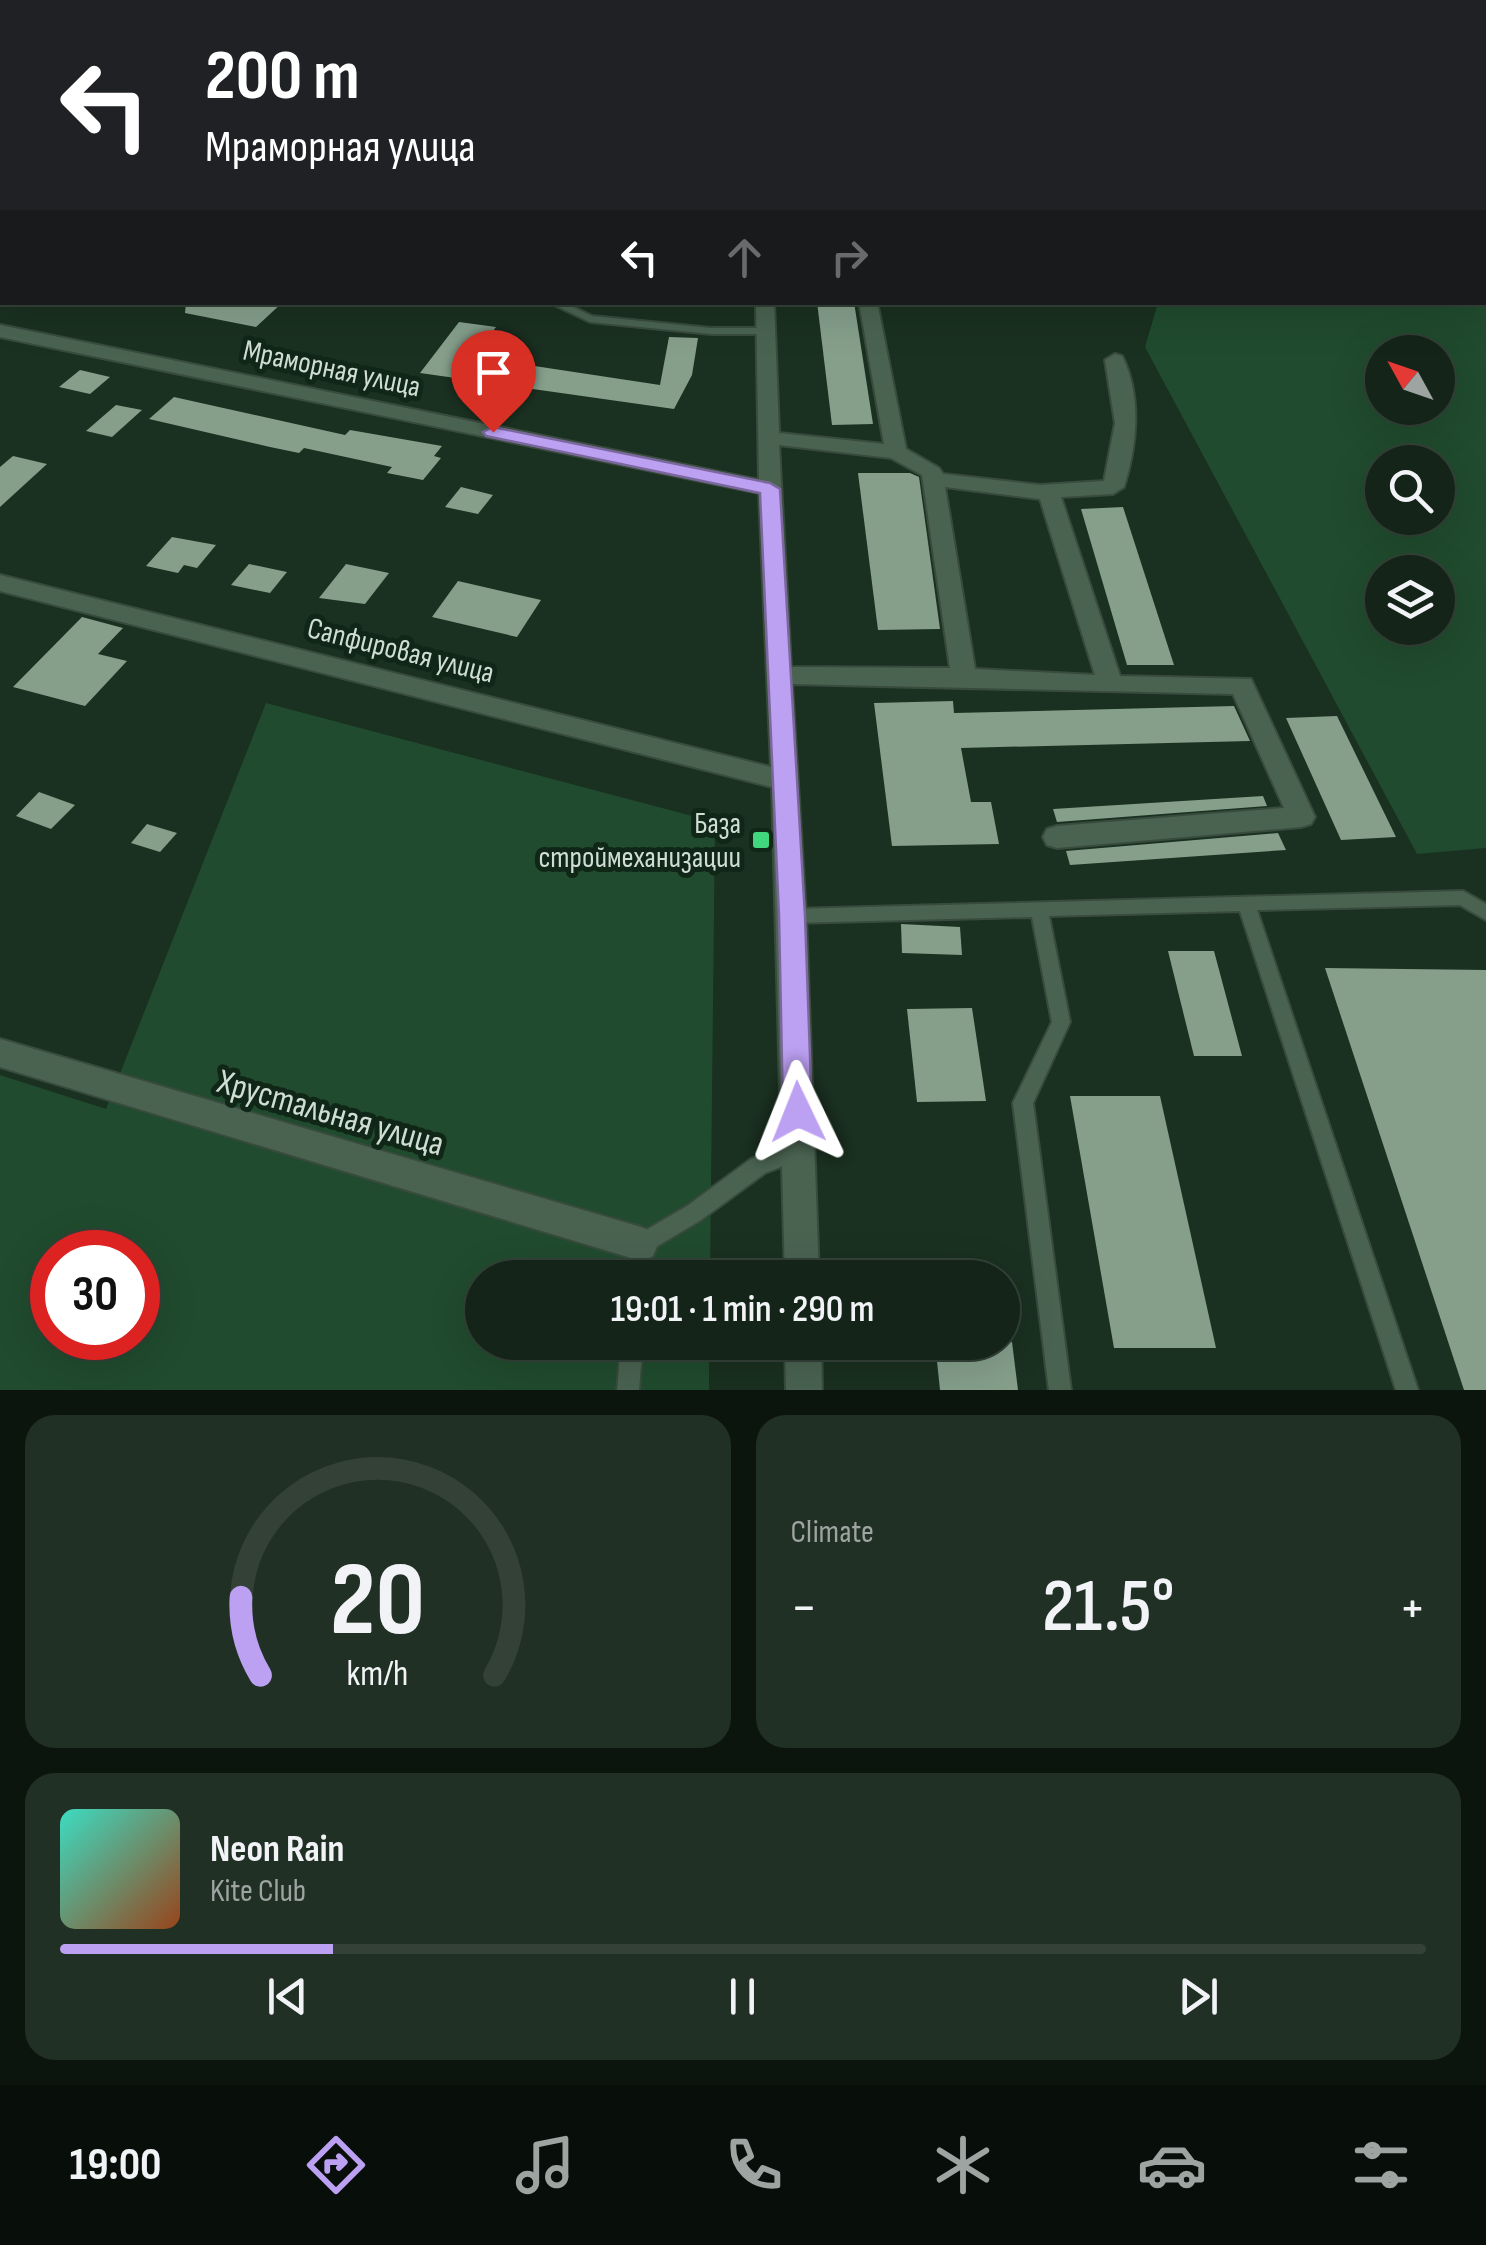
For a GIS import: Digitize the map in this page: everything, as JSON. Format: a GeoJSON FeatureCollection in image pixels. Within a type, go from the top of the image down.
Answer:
{"type":"FeatureCollection","features":[{"type":"Feature","properties":{"kind":"street"},"geometry":{"type":"LineString","coordinates":[[765,305],[770,489],[792,916],[802,1260]]}},
{"type":"Feature","properties":{"kind":"street"},"geometry":{"type":"LineString","coordinates":[[869,305],[896,452]]}},
{"type":"Feature","properties":{"kind":"street","name":"Мраморная улица"},"geometry":{"type":"LineString","coordinates":[[0,331],[770,489]]}},
{"type":"Feature","properties":{"kind":"street"},"geometry":{"type":"LineString","coordinates":[[934,479],[1049,492],[1112,487],[1124,450],[1128,414],[1116,360]]}},
{"type":"Feature","properties":{"kind":"street"},"geometry":{"type":"LineString","coordinates":[[769,438],[896,452],[932,472],[964,677]]}},
{"type":"Feature","properties":{"kind":"street"},"geometry":{"type":"LineString","coordinates":[[1049,492],[1110,685]]}},
{"type":"Feature","properties":{"kind":"street","name":"Сапфировая улица"},"geometry":{"type":"LineString","coordinates":[[0,583],[786,781]]}},
{"type":"Feature","properties":{"kind":"street"},"geometry":{"type":"LineString","coordinates":[[779,675],[1242,686],[1301,817],[1057,837]]}},
{"type":"Feature","properties":{"kind":"street","name":"Хрустальная улица"},"geometry":{"type":"LineString","coordinates":[[0,1054],[641,1244]]}},
{"type":"Feature","properties":{"kind":"street"},"geometry":{"type":"LineString","coordinates":[[803,1360],[804,1390]]}},
{"type":"Feature","properties":{"kind":"lane"},"geometry":{"type":"LineString","coordinates":[[559,305],[590,319],[765,331]]}},
{"type":"Feature","properties":{"kind":"lane"},"geometry":{"type":"LineString","coordinates":[[792,916],[1463,898],[1486,913]]}},
{"type":"Feature","properties":{"kind":"lane"},"geometry":{"type":"LineString","coordinates":[[1246,902],[1407,1390]]}},
{"type":"Feature","properties":{"kind":"lane"},"geometry":{"type":"LineString","coordinates":[[1039,908],[1061,1022],[1022,1102],[1060,1390]]}},
{"type":"Feature","properties":{"kind":"lane"},"geometry":{"type":"LineString","coordinates":[[640,1260],[641,1244],[694,1213],[758,1166],[799,1151]]}},
{"type":"Feature","properties":{"kind":"lane"},"geometry":{"type":"LineString","coordinates":[[628,1390],[630,1360]]}},
{"type":"Feature","properties":{"kind":"green space"},"geometry":{"type":"Polygon","coordinates":[[[1157,305],[1486,305],[1486,848],[1417,854],[1145,347],[1157,305]]]}},
{"type":"Feature","properties":{"kind":"green space"},"geometry":{"type":"Polygon","coordinates":[[[266,703],[715,822],[710,1260],[465,1260],[465,1360],[709,1360],[709,1390],[0,1390],[0,1075],[106,1109],[266,703]]]}},
{"type":"Feature","properties":{"kind":"building"},"geometry":{"type":"Polygon","coordinates":[[[186,305],[280,305],[256,327],[185,313],[186,305]]]}},
{"type":"Feature","properties":{"kind":"building"},"geometry":{"type":"Polygon","coordinates":[[[817,305],[854,305],[873,424],[832,425],[817,305]]]}},
{"type":"Feature","properties":{"kind":"building"},"geometry":{"type":"Polygon","coordinates":[[[459,322],[496,327],[474,357],[660,385],[669,337],[698,338],[692,375],[674,409],[420,373],[459,322]]]}},
{"type":"Feature","properties":{"kind":"building"},"geometry":{"type":"Polygon","coordinates":[[[80,370],[110,377],[90,394],[59,387],[80,370]]]}},
{"type":"Feature","properties":{"kind":"building"},"geometry":{"type":"Polygon","coordinates":[[[174,397],[345,435],[350,430],[442,446],[434,456],[441,458],[423,480],[387,473],[392,467],[304,448],[299,453],[149,419],[174,397]]]}},
{"type":"Feature","properties":{"kind":"building"},"geometry":{"type":"Polygon","coordinates":[[[116,405],[142,410],[112,437],[86,431],[116,405]]]}},
{"type":"Feature","properties":{"kind":"building"},"geometry":{"type":"Polygon","coordinates":[[[13,456],[47,464],[0,507],[0,467],[13,456]]]}},
{"type":"Feature","properties":{"kind":"building"},"geometry":{"type":"Polygon","coordinates":[[[858,473],[910,473],[919,477],[940,629],[878,630],[858,473]]]}},
{"type":"Feature","properties":{"kind":"building"},"geometry":{"type":"Polygon","coordinates":[[[461,487],[493,495],[478,514],[445,507],[461,487]]]}},
{"type":"Feature","properties":{"kind":"building"},"geometry":{"type":"Polygon","coordinates":[[[1123,507],[1174,665],[1127,665],[1081,509],[1123,507]]]}},
{"type":"Feature","properties":{"kind":"building"},"geometry":{"type":"Polygon","coordinates":[[[172,537],[216,545],[197,568],[184,565],[178,573],[146,566],[172,537]]]}},
{"type":"Feature","properties":{"kind":"building"},"geometry":{"type":"Polygon","coordinates":[[[249,564],[287,572],[270,593],[231,585],[249,564]]]}},
{"type":"Feature","properties":{"kind":"building"},"geometry":{"type":"Polygon","coordinates":[[[346,564],[389,573],[365,604],[319,598],[346,564]]]}},
{"type":"Feature","properties":{"kind":"building"},"geometry":{"type":"Polygon","coordinates":[[[458,581],[541,600],[517,637],[432,617],[458,581]]]}},
{"type":"Feature","properties":{"kind":"building"},"geometry":{"type":"Polygon","coordinates":[[[82,617],[123,628],[98,654],[127,661],[85,706],[13,687],[82,617]]]}},
{"type":"Feature","properties":{"kind":"building"},"geometry":{"type":"Polygon","coordinates":[[[953,701],[954,713],[1234,706],[1250,741],[961,748],[971,802],[991,802],[999,844],[892,846],[874,703],[953,701]]]}},
{"type":"Feature","properties":{"kind":"building"},"geometry":{"type":"Polygon","coordinates":[[[1337,716],[1396,837],[1341,840],[1286,718],[1337,716]]]}},
{"type":"Feature","properties":{"kind":"building"},"geometry":{"type":"Polygon","coordinates":[[[39,792],[75,805],[51,829],[16,816],[39,792]]]}},
{"type":"Feature","properties":{"kind":"building"},"geometry":{"type":"Polygon","coordinates":[[[1263,796],[1267,806],[1057,822],[1053,809],[1263,796]]]}},
{"type":"Feature","properties":{"kind":"building"},"geometry":{"type":"Polygon","coordinates":[[[147,824],[177,833],[160,852],[131,843],[147,824]]]}},
{"type":"Feature","properties":{"kind":"building"},"geometry":{"type":"Polygon","coordinates":[[[1278,833],[1286,850],[1070,865],[1066,851],[1278,833]]]}},
{"type":"Feature","properties":{"kind":"building"},"geometry":{"type":"Polygon","coordinates":[[[901,924],[960,927],[962,955],[902,953],[901,924]]]}},
{"type":"Feature","properties":{"kind":"building"},"geometry":{"type":"Polygon","coordinates":[[[1168,951],[1214,951],[1242,1056],[1194,1056],[1168,951]]]}},
{"type":"Feature","properties":{"kind":"building"},"geometry":{"type":"Polygon","coordinates":[[[1325,968],[1486,970],[1486,1390],[1464,1390],[1325,968]]]}},
{"type":"Feature","properties":{"kind":"building"},"geometry":{"type":"Polygon","coordinates":[[[972,1008],[986,1101],[917,1102],[907,1009],[972,1008]]]}},
{"type":"Feature","properties":{"kind":"building"},"geometry":{"type":"Polygon","coordinates":[[[1070,1096],[1160,1096],[1216,1348],[1114,1348],[1070,1096]]]}},
{"type":"Feature","properties":{"kind":"building"},"geometry":{"type":"Polygon","coordinates":[[[937,1360],[1014,1360],[1018,1390],[940,1390],[937,1360]]]}},
{"type":"Feature","properties":{"kind":"place","name":"База строймеханизации"},"geometry":{"type":"Point","coordinates":[761,840]}},
{"type":"Feature","properties":{"kind":"route"},"geometry":{"type":"LineString","coordinates":[[493,432],[770,489],[798,1112]]}}]}
